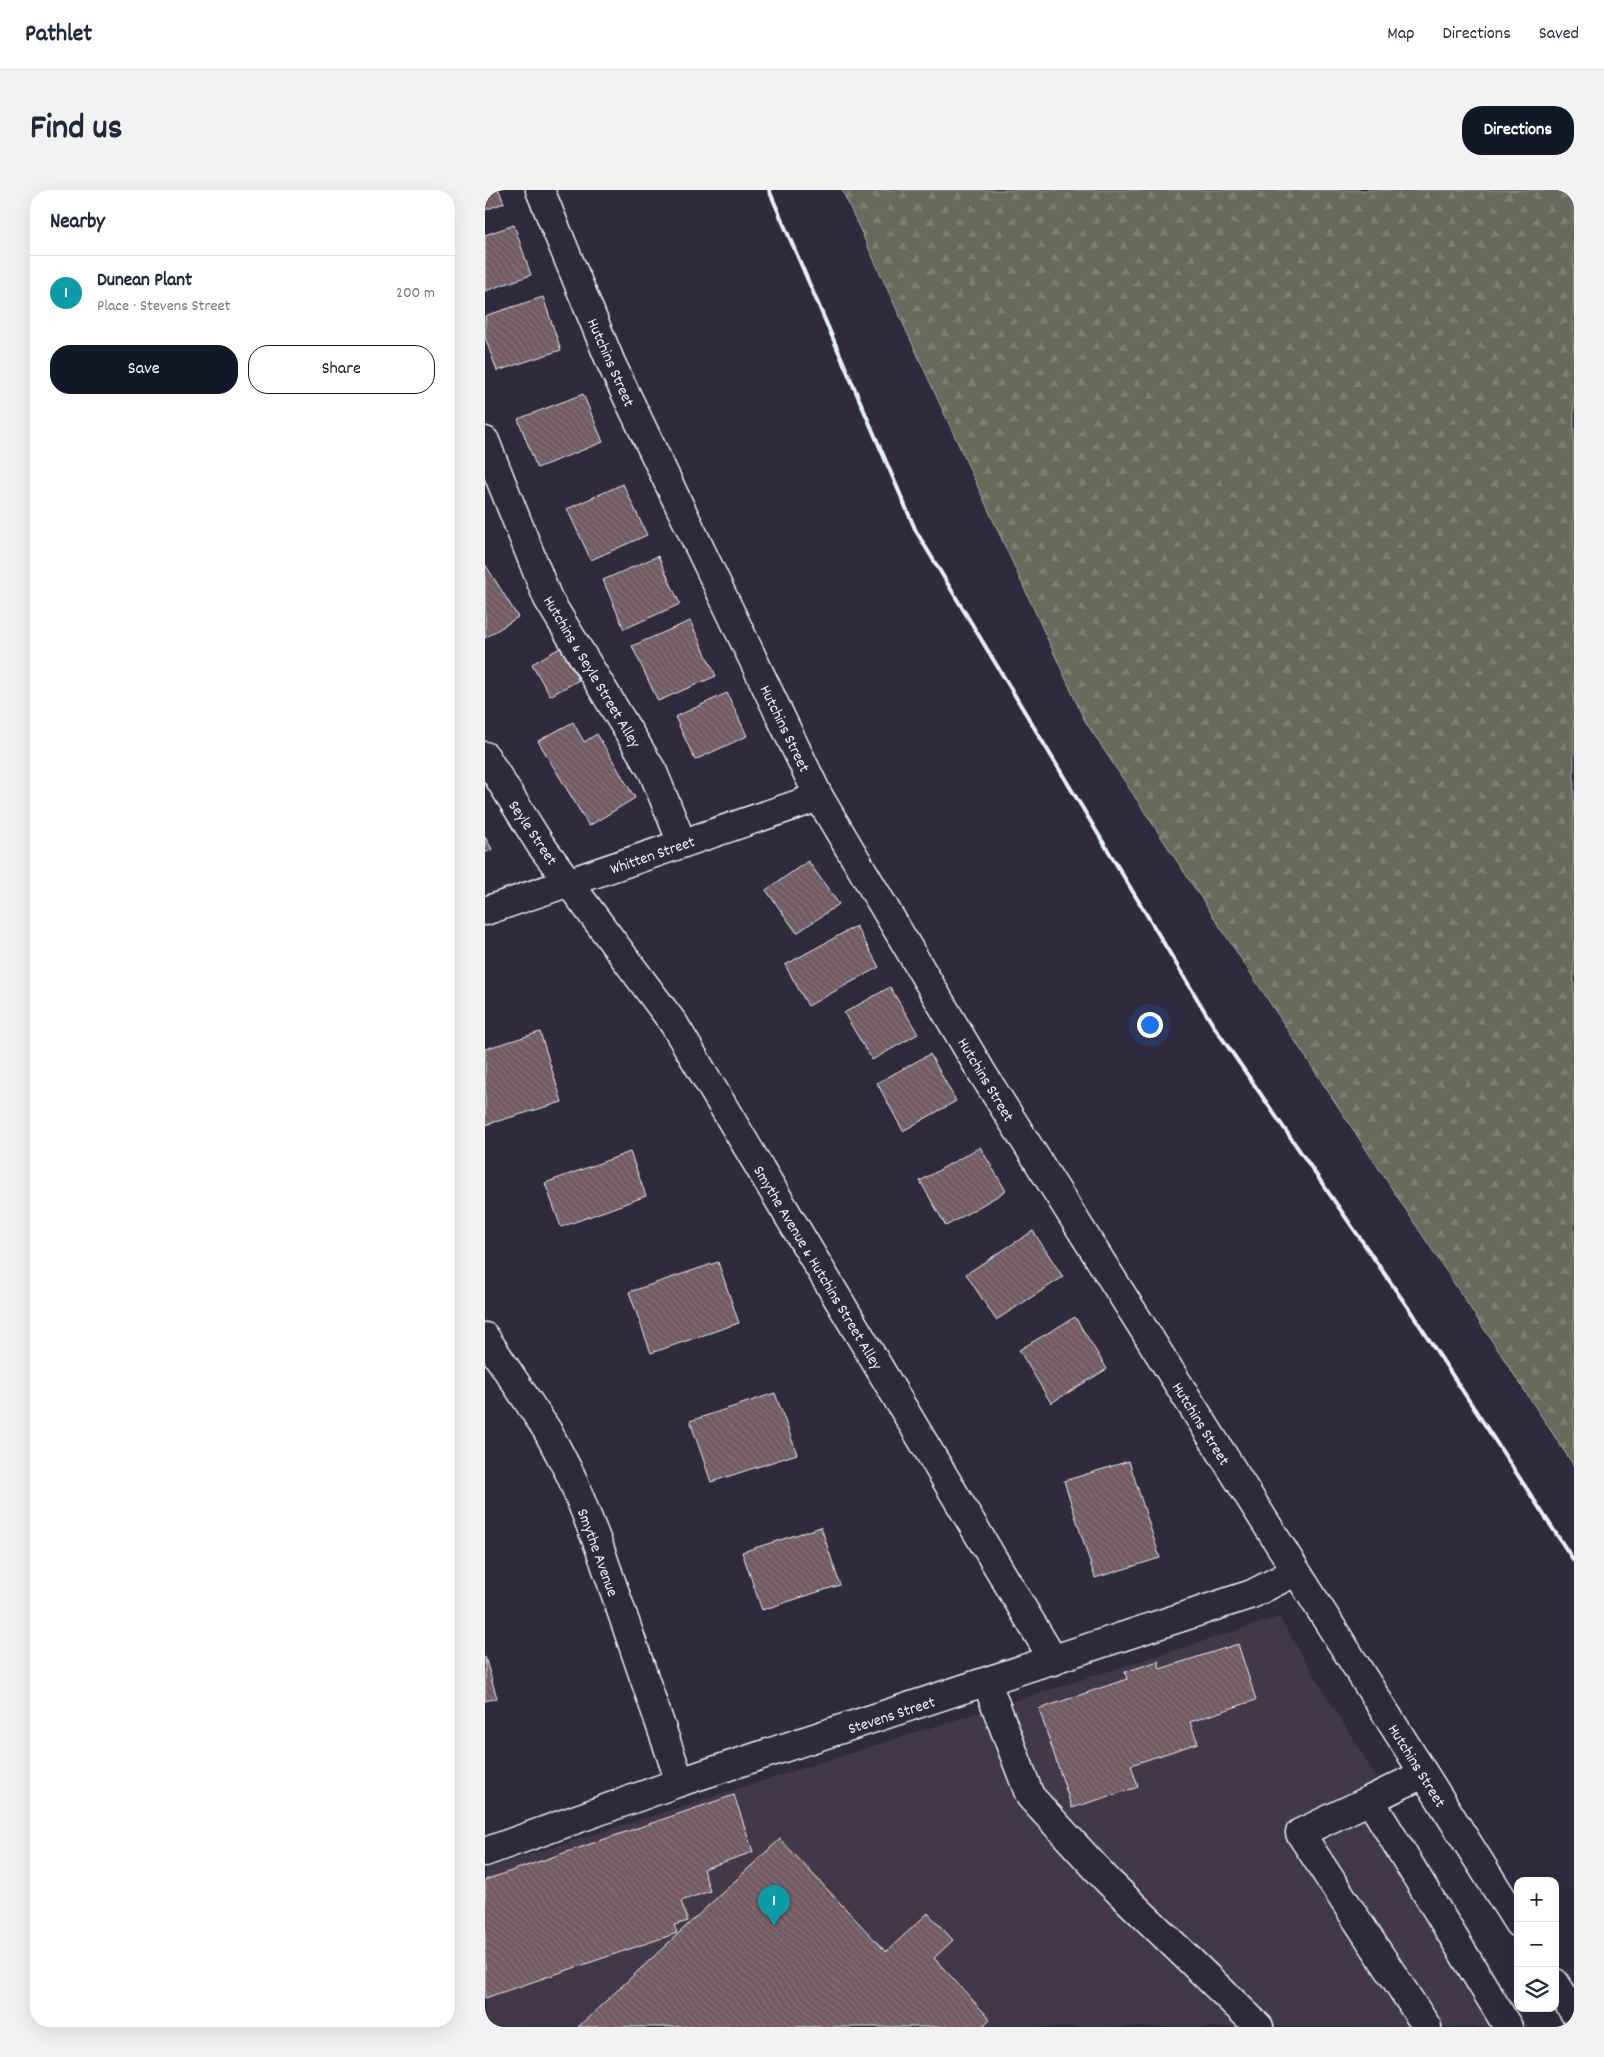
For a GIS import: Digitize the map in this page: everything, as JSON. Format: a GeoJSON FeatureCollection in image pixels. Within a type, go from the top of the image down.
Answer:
{"type":"FeatureCollection","features":[{"type":"Feature","properties":{"kind":"street","name":"Hutchins Street"},"geometry":{"type":"LineString","coordinates":[[540,190],[611,363],[819,797],[981,1071],[1517,1922]]}},
{"type":"Feature","properties":{"kind":"street","name":"Hutchins & Seyle Street Alley"},"geometry":{"type":"LineString","coordinates":[[485,441],[548,599],[653,772],[682,843]]}},
{"type":"Feature","properties":{"kind":"street","name":"Seyle Street"},"geometry":{"type":"LineString","coordinates":[[485,756],[540,844],[569,882]]}},
{"type":"Feature","properties":{"kind":"street","name":"Whitten Street"},"geometry":{"type":"LineString","coordinates":[[485,910],[819,797]]}},
{"type":"Feature","properties":{"kind":"street","name":"Smythe Avenue & Hutchins Street Alley"},"geometry":{"type":"LineString","coordinates":[[569,882],[674,1024],[1053,1660]]}},
{"type":"Feature","properties":{"kind":"street","name":"Smythe Avenue"},"geometry":{"type":"LineString","coordinates":[[485,1337],[547,1430],[571,1476],[600,1549],[680,1782]]}},
{"type":"Feature","properties":{"kind":"street","name":"Stevens Street"},"geometry":{"type":"LineString","coordinates":[[485,1852],[680,1782],[987,1683],[1252,1594],[1295,1572]]}},
{"type":"Feature","properties":{"kind":"street"},"geometry":{"type":"LineString","coordinates":[[987,1683],[1031,1796],[1107,1880],[1259,2027]]}},
{"type":"Feature","properties":{"kind":"street"},"geometry":{"type":"LineString","coordinates":[[1423,1774],[1300,1833],[1427,2027]]}},
{"type":"Feature","properties":{"kind":"street"},"geometry":{"type":"LineString","coordinates":[[1370,1800],[1509,2027]]}},
{"type":"Feature","properties":{"kind":"street"},"geometry":{"type":"LineString","coordinates":[[1559,1989],[1574,2012]]}},
{"type":"Feature","properties":{"kind":"shaded area"},"geometry":{"type":"Polygon","coordinates":[[[1279,1617],[1514,2004],[1514,2012],[1519,2012],[1528,2027],[485,2027],[485,1869],[1279,1617]]]}},
{"type":"Feature","properties":{"kind":"green space"},"geometry":{"type":"Polygon","coordinates":[[[842,190],[1574,190],[1574,1466],[1085,721],[842,190]]]}},
{"type":"Feature","properties":{"kind":"building"},"geometry":{"type":"Polygon","coordinates":[[[485,190],[499,190],[504,203],[485,210],[485,190]]]}},
{"type":"Feature","properties":{"kind":"building"},"geometry":{"type":"Polygon","coordinates":[[[514,225],[531,275],[485,291],[485,235],[514,225]]]}},
{"type":"Feature","properties":{"kind":"building"},"geometry":{"type":"Polygon","coordinates":[[[543,297],[561,350],[497,371],[485,337],[485,316],[543,297]]]}},
{"type":"Feature","properties":{"kind":"building"},"geometry":{"type":"Polygon","coordinates":[[[583,394],[603,442],[537,468],[518,419],[583,394]]]}},
{"type":"Feature","properties":{"kind":"building"},"geometry":{"type":"Polygon","coordinates":[[[623,484],[647,535],[591,560],[567,509],[623,484]]]}},
{"type":"Feature","properties":{"kind":"building"},"geometry":{"type":"Polygon","coordinates":[[[658,556],[680,604],[624,629],[603,580],[658,556]]]}},
{"type":"Feature","properties":{"kind":"building"},"geometry":{"type":"Polygon","coordinates":[[[485,564],[518,617],[485,638],[485,564]]]}},
{"type":"Feature","properties":{"kind":"building"},"geometry":{"type":"Polygon","coordinates":[[[690,621],[716,676],[658,701],[632,646],[690,621]]]}},
{"type":"Feature","properties":{"kind":"building"},"geometry":{"type":"Polygon","coordinates":[[[560,648],[579,680],[550,696],[532,664],[560,648]]]}},
{"type":"Feature","properties":{"kind":"building"},"geometry":{"type":"Polygon","coordinates":[[[727,693],[747,736],[695,760],[675,717],[727,693]]]}},
{"type":"Feature","properties":{"kind":"building"},"geometry":{"type":"Polygon","coordinates":[[[573,722],[584,742],[597,734],[635,798],[589,826],[538,741],[573,722]]]}},
{"type":"Feature","properties":{"kind":"building"},"geometry":{"type":"Polygon","coordinates":[[[485,837],[492,849],[485,853],[485,837]]]}},
{"type":"Feature","properties":{"kind":"building"},"geometry":{"type":"Polygon","coordinates":[[[808,861],[839,904],[797,933],[766,890],[808,861]]]}},
{"type":"Feature","properties":{"kind":"building"},"geometry":{"type":"Polygon","coordinates":[[[856,926],[879,967],[808,1006],[785,965],[856,926]]]}},
{"type":"Feature","properties":{"kind":"building"},"geometry":{"type":"Polygon","coordinates":[[[890,987],[918,1034],[872,1060],[844,1013],[890,987]]]}},
{"type":"Feature","properties":{"kind":"building"},"geometry":{"type":"Polygon","coordinates":[[[540,1032],[562,1102],[485,1125],[485,1049],[540,1032]]]}},
{"type":"Feature","properties":{"kind":"building"},"geometry":{"type":"Polygon","coordinates":[[[930,1054],[956,1101],[903,1131],[877,1083],[930,1054]]]}},
{"type":"Feature","properties":{"kind":"building"},"geometry":{"type":"Polygon","coordinates":[[[980,1147],[1006,1191],[946,1226],[920,1181],[980,1147]]]}},
{"type":"Feature","properties":{"kind":"building"},"geometry":{"type":"Polygon","coordinates":[[[630,1152],[646,1196],[561,1227],[545,1183],[630,1152]]]}},
{"type":"Feature","properties":{"kind":"building"},"geometry":{"type":"Polygon","coordinates":[[[1033,1231],[1063,1277],[996,1320],[966,1274],[1033,1231]]]}},
{"type":"Feature","properties":{"kind":"building"},"geometry":{"type":"Polygon","coordinates":[[[718,1262],[739,1323],[651,1353],[629,1292],[718,1262]]]}},
{"type":"Feature","properties":{"kind":"building"},"geometry":{"type":"Polygon","coordinates":[[[1075,1317],[1107,1369],[1051,1403],[1019,1350],[1075,1317]]]}},
{"type":"Feature","properties":{"kind":"building"},"geometry":{"type":"Polygon","coordinates":[[[775,1393],[797,1454],[711,1482],[690,1421],[775,1393]]]}},
{"type":"Feature","properties":{"kind":"building"},"geometry":{"type":"Polygon","coordinates":[[[1129,1461],[1160,1558],[1095,1578],[1064,1481],[1129,1461]]]}},
{"type":"Feature","properties":{"kind":"building"},"geometry":{"type":"Polygon","coordinates":[[[821,1527],[840,1585],[762,1610],[742,1552],[821,1527]]]}},
{"type":"Feature","properties":{"kind":"building"},"geometry":{"type":"Polygon","coordinates":[[[1238,1644],[1256,1700],[1190,1722],[1198,1743],[1131,1765],[1138,1787],[1072,1808],[1039,1709],[1127,1679],[1125,1672],[1158,1661],[1160,1669],[1238,1644]]]}},
{"type":"Feature","properties":{"kind":"building"},"geometry":{"type":"Polygon","coordinates":[[[485,1657],[497,1698],[485,1701],[485,1657]]]}},
{"type":"Feature","properties":{"kind":"building"},"geometry":{"type":"Polygon","coordinates":[[[734,1795],[753,1852],[703,1869],[710,1891],[681,1901],[688,1921],[674,1925],[677,1933],[485,1998],[485,1880],[734,1795]]]}},
{"type":"Feature","properties":{"kind":"building"},"geometry":{"type":"Polygon","coordinates":[[[780,1839],[886,1952],[928,1913],[953,1940],[934,1958],[990,2019],[982,2027],[578,2027],[780,1839]]]}},
{"type":"Feature","properties":{"kind":"railway"},"geometry":{"type":"LineString","coordinates":[[769,190],[916,531],[1213,1025],[1413,1315],[1574,1561]]}},
{"type":"Feature","properties":{"kind":"place","name":"Dunean Plant"},"geometry":{"type":"Point","coordinates":[774,1926]}}]}
